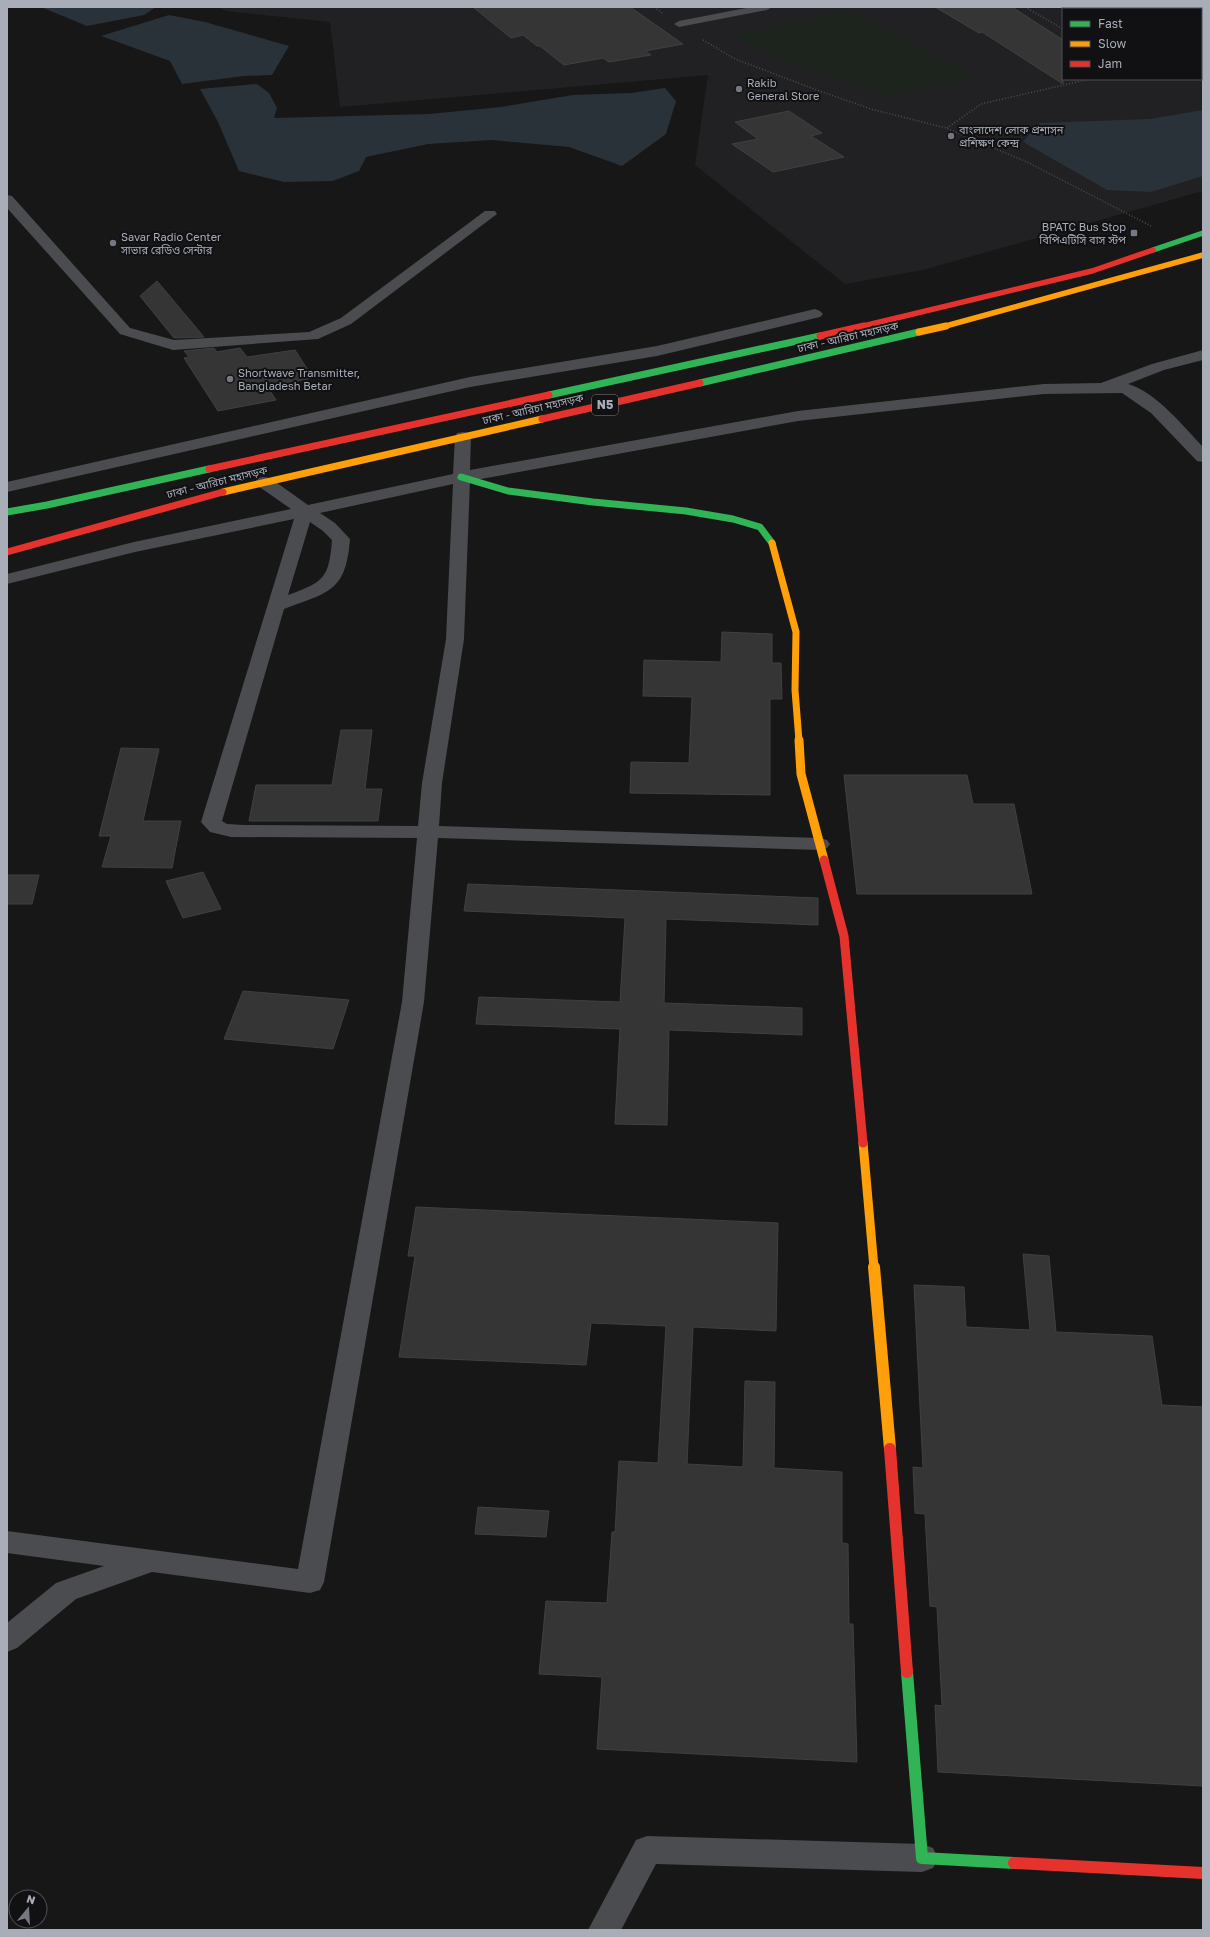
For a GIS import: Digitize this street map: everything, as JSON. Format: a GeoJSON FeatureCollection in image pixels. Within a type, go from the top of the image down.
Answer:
{"type":"FeatureCollection","features":[{"type":"Feature","properties":{"kind":"main road","name":"ঢাকা - আরিচা মহাসড়ক"},"geometry":{"type":"LineString","coordinates":[[7,512],[47,505],[836,332],[1092,271],[1203,233]]}},
{"type":"Feature","properties":{"kind":"main road","name":"ঢাকা - আরিচা মহাসড়ক"},"geometry":{"type":"LineString","coordinates":[[7,552],[125,518],[264,482],[974,319],[1203,255]]}},
{"type":"Feature","properties":{"kind":"main road"},"geometry":{"type":"LineString","coordinates":[[461,477],[508,491],[593,502],[686,511],[733,519],[760,527],[771,540],[796,632],[795,690],[802,774],[844,936],[889,1436],[922,1858],[1203,1873]]}},
{"type":"Feature","properties":{"kind":"street"},"geometry":{"type":"LineString","coordinates":[[7,199],[125,331],[173,345],[312,336],[346,321],[490,214]]}},
{"type":"Feature","properties":{"kind":"street"},"geometry":{"type":"LineString","coordinates":[[7,487],[470,382],[657,351],[815,314]]}},
{"type":"Feature","properties":{"kind":"street"},"geometry":{"type":"LineString","coordinates":[[1104,387],[1158,367],[1203,355]]}},
{"type":"Feature","properties":{"kind":"street"},"geometry":{"type":"LineString","coordinates":[[7,578],[134,547],[461,477],[798,416],[1044,389],[1104,387],[1125,388],[1137,393],[1176,429],[1203,457]]}},
{"type":"Feature","properties":{"kind":"street"},"geometry":{"type":"LineString","coordinates":[[7,1542],[310,1582],[413,1002],[432,783],[455,638],[463,437]]}},
{"type":"Feature","properties":{"kind":"street"},"geometry":{"type":"LineString","coordinates":[[264,482],[329,527],[340,539],[337,566],[333,577],[305,596],[276,606]]}},
{"type":"Feature","properties":{"kind":"street"},"geometry":{"type":"LineString","coordinates":[[305,511],[211,822],[214,826],[222,829],[244,831],[428,832],[820,844]]}},
{"type":"Feature","properties":{"kind":"street"},"geometry":{"type":"LineString","coordinates":[[7,1640],[66,1591],[150,1561]]}},
{"type":"Feature","properties":{"kind":"street"},"geometry":{"type":"LineString","coordinates":[[604,1930],[647,1850],[922,1858]]}},
{"type":"Feature","properties":{"kind":"lane"},"geometry":{"type":"LineString","coordinates":[[679,24],[767,7]]}},
{"type":"Feature","properties":{"kind":"path"},"geometry":{"type":"LineString","coordinates":[[654,7],[735,59],[870,109],[946,128],[1027,162],[1180,241]]}},
{"type":"Feature","properties":{"kind":"path"},"geometry":{"type":"LineString","coordinates":[[1025,7],[1062,28]]}},
{"type":"Feature","properties":{"kind":"path"},"geometry":{"type":"LineString","coordinates":[[946,128],[981,104],[1086,80]]}},
{"type":"Feature","properties":{"kind":"shaded area"},"geometry":{"type":"Polygon","coordinates":[[[41,7],[156,7],[144,15],[87,26],[41,7]]]}},
{"type":"Feature","properties":{"kind":"shaded area","name":"বাংলাদেশ লোক প্রশাসন প্রশিক্ষণ কেন্দ্র"},"geometry":{"type":"Polygon","coordinates":[[[218,7],[1203,7],[1203,191],[923,270],[845,284],[695,165],[708,75],[340,107],[330,22],[226,11],[218,7]]]}},
{"type":"Feature","properties":{"kind":"shaded area"},"geometry":{"type":"Polygon","coordinates":[[[850,9],[976,78],[891,96],[773,57],[733,36],[850,9]]]}},
{"type":"Feature","properties":{"kind":"shaded area"},"geometry":{"type":"Polygon","coordinates":[[[169,15],[205,22],[289,46],[272,75],[244,76],[182,84],[170,61],[101,36],[169,15]]]}},
{"type":"Feature","properties":{"kind":"shaded area"},"geometry":{"type":"Polygon","coordinates":[[[257,84],[269,93],[277,108],[274,118],[429,114],[501,107],[573,95],[631,93],[665,88],[676,101],[666,134],[622,166],[569,147],[492,140],[428,144],[366,157],[359,171],[333,181],[284,182],[239,171],[218,122],[200,89],[257,84]]]}},
{"type":"Feature","properties":{"kind":"shaded area"},"geometry":{"type":"Polygon","coordinates":[[[1203,110],[1203,176],[1151,192],[1107,190],[1023,142],[1039,123],[1150,119],[1203,110]]]}},
{"type":"Feature","properties":{"kind":"building"},"geometry":{"type":"Polygon","coordinates":[[[473,7],[630,7],[683,44],[645,51],[651,55],[609,62],[603,58],[564,65],[523,35],[511,38],[473,7]]]}},
{"type":"Feature","properties":{"kind":"building"},"geometry":{"type":"Polygon","coordinates":[[[935,7],[1012,7],[1062,39],[1063,84],[982,32],[979,33],[935,7]]]}},
{"type":"Feature","properties":{"kind":"building"},"geometry":{"type":"Polygon","coordinates":[[[789,111],[822,133],[811,136],[844,157],[773,172],[732,144],[758,139],[735,122],[789,111]]]}},
{"type":"Feature","properties":{"kind":"building"},"geometry":{"type":"Polygon","coordinates":[[[157,281],[204,337],[174,338],[140,296],[157,281]]]}},
{"type":"Feature","properties":{"kind":"building","name":"Shortwave Transmitter, Bangladesh Betar"},"geometry":{"type":"Polygon","coordinates":[[[214,348],[217,352],[240,348],[247,357],[295,350],[313,378],[267,386],[276,400],[218,411],[184,358],[189,357],[184,351],[214,348]]]}},
{"type":"Feature","properties":{"kind":"building"},"geometry":{"type":"Polygon","coordinates":[[[722,632],[772,634],[772,663],[781,663],[782,699],[770,699],[770,795],[630,793],[631,762],[689,763],[692,697],[643,696],[644,660],[721,662],[722,632]]]}},
{"type":"Feature","properties":{"kind":"building"},"geometry":{"type":"Polygon","coordinates":[[[341,730],[372,730],[365,789],[382,789],[378,821],[249,821],[256,785],[332,785],[341,730]]]}},
{"type":"Feature","properties":{"kind":"building"},"geometry":{"type":"Polygon","coordinates":[[[121,748],[159,749],[143,821],[181,821],[172,868],[102,867],[111,836],[99,836],[121,748]]]}},
{"type":"Feature","properties":{"kind":"building"},"geometry":{"type":"Polygon","coordinates":[[[844,775],[967,775],[973,804],[1014,804],[1032,894],[857,894],[844,775]]]}},
{"type":"Feature","properties":{"kind":"building"},"geometry":{"type":"Polygon","coordinates":[[[203,872],[221,909],[183,918],[166,881],[203,872]]]}},
{"type":"Feature","properties":{"kind":"building"},"geometry":{"type":"Polygon","coordinates":[[[7,875],[39,875],[32,904],[7,904],[7,875]]]}},
{"type":"Feature","properties":{"kind":"building"},"geometry":{"type":"Polygon","coordinates":[[[468,884],[818,898],[818,925],[666,919],[664,1003],[802,1008],[802,1035],[669,1030],[667,1125],[615,1124],[620,1029],[476,1024],[479,997],[620,1002],[625,918],[464,911],[468,884]]]}},
{"type":"Feature","properties":{"kind":"building"},"geometry":{"type":"Polygon","coordinates":[[[243,991],[349,1000],[333,1049],[224,1039],[243,991]]]}},
{"type":"Feature","properties":{"kind":"building"},"geometry":{"type":"Polygon","coordinates":[[[416,1207],[778,1223],[776,1331],[693,1327],[687,1464],[743,1467],[745,1381],[775,1382],[774,1468],[842,1472],[842,1543],[848,1544],[849,1624],[853,1624],[857,1762],[597,1749],[602,1677],[539,1674],[546,1601],[607,1603],[612,1532],[615,1532],[619,1461],[658,1463],[666,1326],[591,1323],[586,1365],[399,1357],[415,1256],[408,1256],[416,1207]]]}},
{"type":"Feature","properties":{"kind":"building"},"geometry":{"type":"Polygon","coordinates":[[[1023,1254],[1049,1256],[1056,1332],[1152,1336],[1162,1405],[1203,1407],[1203,1786],[938,1772],[935,1705],[942,1706],[937,1607],[930,1606],[925,1514],[915,1513],[913,1467],[923,1468],[914,1285],[964,1287],[966,1327],[1030,1330],[1023,1254]]]}},
{"type":"Feature","properties":{"kind":"building"},"geometry":{"type":"Polygon","coordinates":[[[478,1507],[549,1511],[546,1537],[475,1534],[478,1507]]]}},
{"type":"Feature","properties":{"kind":"traffic: fast"},"geometry":{"type":"LineString","coordinates":[[1153,250],[1203,233]]}},
{"type":"Feature","properties":{"kind":"traffic: fast"},"geometry":{"type":"LineString","coordinates":[[700,383],[919,332]]}},
{"type":"Feature","properties":{"kind":"traffic: fast"},"geometry":{"type":"LineString","coordinates":[[549,395],[820,336]]}},
{"type":"Feature","properties":{"kind":"traffic: fast"},"geometry":{"type":"LineString","coordinates":[[7,512],[47,505],[209,469]]}},
{"type":"Feature","properties":{"kind":"traffic: fast"},"geometry":{"type":"LineString","coordinates":[[461,477],[508,491],[593,502],[686,511],[733,519],[760,527],[772,543]]}},
{"type":"Feature","properties":{"kind":"traffic: fast"},"geometry":{"type":"LineString","coordinates":[[907,1672],[922,1858],[1014,1863]]}},
{"type":"Feature","properties":{"kind":"traffic: slow"},"geometry":{"type":"LineString","coordinates":[[919,332],[974,319],[1203,255]]}},
{"type":"Feature","properties":{"kind":"traffic: slow"},"geometry":{"type":"LineString","coordinates":[[223,492],[542,419]]}},
{"type":"Feature","properties":{"kind":"traffic: slow"},"geometry":{"type":"LineString","coordinates":[[772,543],[796,632],[795,690],[801,774],[824,860]]}},
{"type":"Feature","properties":{"kind":"traffic: slow"},"geometry":{"type":"LineString","coordinates":[[863,1143],[890,1449]]}},
{"type":"Feature","properties":{"kind":"traffic: jam"},"geometry":{"type":"LineString","coordinates":[[820,336],[1092,271],[1153,250]]}},
{"type":"Feature","properties":{"kind":"traffic: jam"},"geometry":{"type":"LineString","coordinates":[[542,419],[700,383]]}},
{"type":"Feature","properties":{"kind":"traffic: jam"},"geometry":{"type":"LineString","coordinates":[[209,469],[549,395]]}},
{"type":"Feature","properties":{"kind":"traffic: jam"},"geometry":{"type":"LineString","coordinates":[[7,552],[223,492]]}},
{"type":"Feature","properties":{"kind":"traffic: jam"},"geometry":{"type":"LineString","coordinates":[[824,860],[844,936],[863,1143]]}},
{"type":"Feature","properties":{"kind":"traffic: jam"},"geometry":{"type":"LineString","coordinates":[[890,1449],[907,1672]]}},
{"type":"Feature","properties":{"kind":"traffic: jam"},"geometry":{"type":"LineString","coordinates":[[1014,1863],[1203,1873]]}},
{"type":"Feature","properties":{"kind":"place","name":"Rakib General Store"},"geometry":{"type":"Point","coordinates":[739,89]}},
{"type":"Feature","properties":{"kind":"place","name":"বাংলাদেশ লোক প্রশাসন প্রশিক্ষণ কেন্দ্র"},"geometry":{"type":"Point","coordinates":[951,136]}},
{"type":"Feature","properties":{"kind":"place","name":"BPATC Bus Stop বিপিএটিসি বাস স্টপ"},"geometry":{"type":"Point","coordinates":[1134,233]}},
{"type":"Feature","properties":{"kind":"place","name":"Savar Radio Center সাভার রেডিও সেন্টার"},"geometry":{"type":"Point","coordinates":[113,243]}},
{"type":"Feature","properties":{"kind":"place","name":"Shortwave Transmitter, Bangladesh Betar"},"geometry":{"type":"Point","coordinates":[230,379]}}]}
